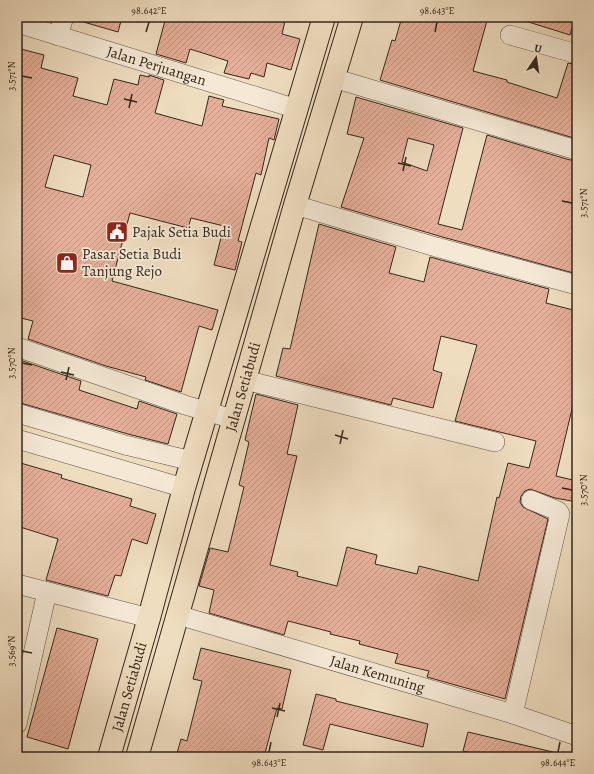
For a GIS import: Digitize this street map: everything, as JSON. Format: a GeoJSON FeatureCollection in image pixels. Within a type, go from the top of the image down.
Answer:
{"type":"FeatureCollection","features":[{"type":"Feature","properties":{"kind":"main road","name":"Jalan Setiabudi"},"geometry":{"type":"LineString","coordinates":[[109,757],[184,488],[324,17]]}},
{"type":"Feature","properties":{"kind":"main road","name":"Jalan Setiabudi"},"geometry":{"type":"LineString","coordinates":[[137,757],[295,205],[352,17]]}},
{"type":"Feature","properties":{"kind":"street"},"geometry":{"type":"LineString","coordinates":[[58,36],[64,17]]}},
{"type":"Feature","properties":{"kind":"street","name":"Jalan Perjuangan"},"geometry":{"type":"LineString","coordinates":[[17,23],[297,108]]}},
{"type":"Feature","properties":{"kind":"street"},"geometry":{"type":"LineString","coordinates":[[510,35],[577,54]]}},
{"type":"Feature","properties":{"kind":"street"},"geometry":{"type":"LineString","coordinates":[[334,78],[573,149]]}},
{"type":"Feature","properties":{"kind":"street"},"geometry":{"type":"LineString","coordinates":[[295,205],[436,247],[577,285]]}},
{"type":"Feature","properties":{"kind":"street"},"geometry":{"type":"LineString","coordinates":[[17,347],[233,419]]}},
{"type":"Feature","properties":{"kind":"street"},"geometry":{"type":"LineString","coordinates":[[245,380],[496,442]]}},
{"type":"Feature","properties":{"kind":"street"},"geometry":{"type":"LineString","coordinates":[[17,413],[125,445],[192,461]]}},
{"type":"Feature","properties":{"kind":"street"},"geometry":{"type":"LineString","coordinates":[[17,439],[184,488]]}},
{"type":"Feature","properties":{"kind":"street"},"geometry":{"type":"LineString","coordinates":[[513,714],[560,514],[558,511],[531,500]]}},
{"type":"Feature","properties":{"kind":"street"},"geometry":{"type":"LineString","coordinates":[[17,584],[149,618]]}},
{"type":"Feature","properties":{"kind":"street"},"geometry":{"type":"LineString","coordinates":[[17,724],[47,592]]}},
{"type":"Feature","properties":{"kind":"street","name":"Jalan Kemuning"},"geometry":{"type":"LineString","coordinates":[[178,615],[513,714],[577,736]]}},
{"type":"Feature","properties":{"kind":"building"},"geometry":{"type":"Polygon","coordinates":[[[81,17],[122,17],[118,32],[80,21],[81,17]]]}},
{"type":"Feature","properties":{"kind":"building"},"geometry":{"type":"Polygon","coordinates":[[[166,17],[286,17],[282,34],[300,39],[291,70],[267,63],[264,77],[251,73],[249,79],[224,73],[228,61],[190,49],[186,63],[156,54],[166,17]]]}},
{"type":"Feature","properties":{"kind":"building"},"geometry":{"type":"Polygon","coordinates":[[[402,17],[488,17],[473,71],[507,80],[507,82],[557,98],[568,63],[577,65],[577,139],[380,80],[392,40],[395,41],[402,17]]]}},
{"type":"Feature","properties":{"kind":"building"},"geometry":{"type":"Polygon","coordinates":[[[523,17],[575,17],[570,35],[522,20],[523,17]]]}},
{"type":"Feature","properties":{"kind":"building"},"geometry":{"type":"Polygon","coordinates":[[[17,48],[44,55],[41,68],[78,78],[73,96],[107,105],[114,79],[138,85],[140,75],[149,77],[149,75],[164,80],[155,113],[202,126],[209,96],[224,100],[222,106],[279,119],[274,140],[269,138],[261,175],[256,173],[238,241],[242,242],[235,270],[214,265],[224,226],[191,218],[188,228],[130,213],[112,281],[218,310],[212,330],[199,326],[181,392],[145,380],[146,377],[106,366],[28,339],[33,321],[17,317],[17,48]],[[54,155],[45,187],[83,197],[91,165],[54,155]]]}},
{"type":"Feature","properties":{"kind":"building"},"geometry":{"type":"Polygon","coordinates":[[[356,97],[463,128],[438,224],[462,230],[487,135],[570,160],[577,159],[577,274],[341,207],[364,138],[347,134],[356,97]],[[408,138],[402,162],[427,171],[434,145],[408,138]]]}},
{"type":"Feature","properties":{"kind":"building"},"geometry":{"type":"Polygon","coordinates":[[[319,224],[396,247],[389,273],[424,282],[430,257],[549,289],[546,303],[577,311],[577,406],[573,405],[556,476],[577,481],[577,502],[555,498],[530,489],[525,491],[521,496],[520,502],[523,507],[548,519],[505,699],[427,677],[429,671],[395,663],[398,654],[359,644],[360,641],[330,634],[331,632],[288,621],[284,635],[209,613],[214,590],[199,586],[210,548],[228,552],[244,487],[239,485],[249,442],[245,440],[256,394],[298,405],[287,454],[297,456],[270,565],[298,572],[297,576],[337,586],[347,547],[377,555],[375,564],[417,574],[419,566],[478,581],[497,497],[499,498],[508,463],[529,468],[536,441],[455,421],[477,345],[441,336],[433,370],[442,373],[433,408],[393,398],[391,405],[276,376],[283,348],[290,349],[319,224]]]}},
{"type":"Feature","properties":{"kind":"building"},"geometry":{"type":"Polygon","coordinates":[[[17,359],[81,381],[79,390],[137,409],[139,401],[177,414],[168,444],[17,402],[17,359]]]}},
{"type":"Feature","properties":{"kind":"building"},"geometry":{"type":"Polygon","coordinates":[[[17,462],[62,475],[61,478],[132,499],[130,506],[156,514],[147,544],[132,539],[121,576],[115,575],[108,596],[46,580],[58,539],[17,526],[17,462]]]}},
{"type":"Feature","properties":{"kind":"building"},"geometry":{"type":"Polygon","coordinates":[[[57,628],[98,639],[68,749],[27,737],[57,628]]]}},
{"type":"Feature","properties":{"kind":"building"},"geometry":{"type":"Polygon","coordinates":[[[201,648],[291,670],[282,709],[277,708],[264,757],[176,757],[181,739],[187,741],[202,681],[193,679],[201,648]]]}},
{"type":"Feature","properties":{"kind":"building"},"geometry":{"type":"Polygon","coordinates":[[[316,694],[336,699],[336,701],[428,724],[423,747],[330,724],[323,750],[303,745],[316,694]]]}},
{"type":"Feature","properties":{"kind":"building"},"geometry":{"type":"Polygon","coordinates":[[[468,732],[553,752],[552,757],[490,757],[463,751],[468,732]]]}},
{"type":"Feature","properties":{"kind":"place","name":"Pajak Setia Budi"},"geometry":{"type":"Point","coordinates":[117,232]}},
{"type":"Feature","properties":{"kind":"place","name":"Pasar Setia Budi Tanjung Rejo"},"geometry":{"type":"Point","coordinates":[67,263]}}]}
